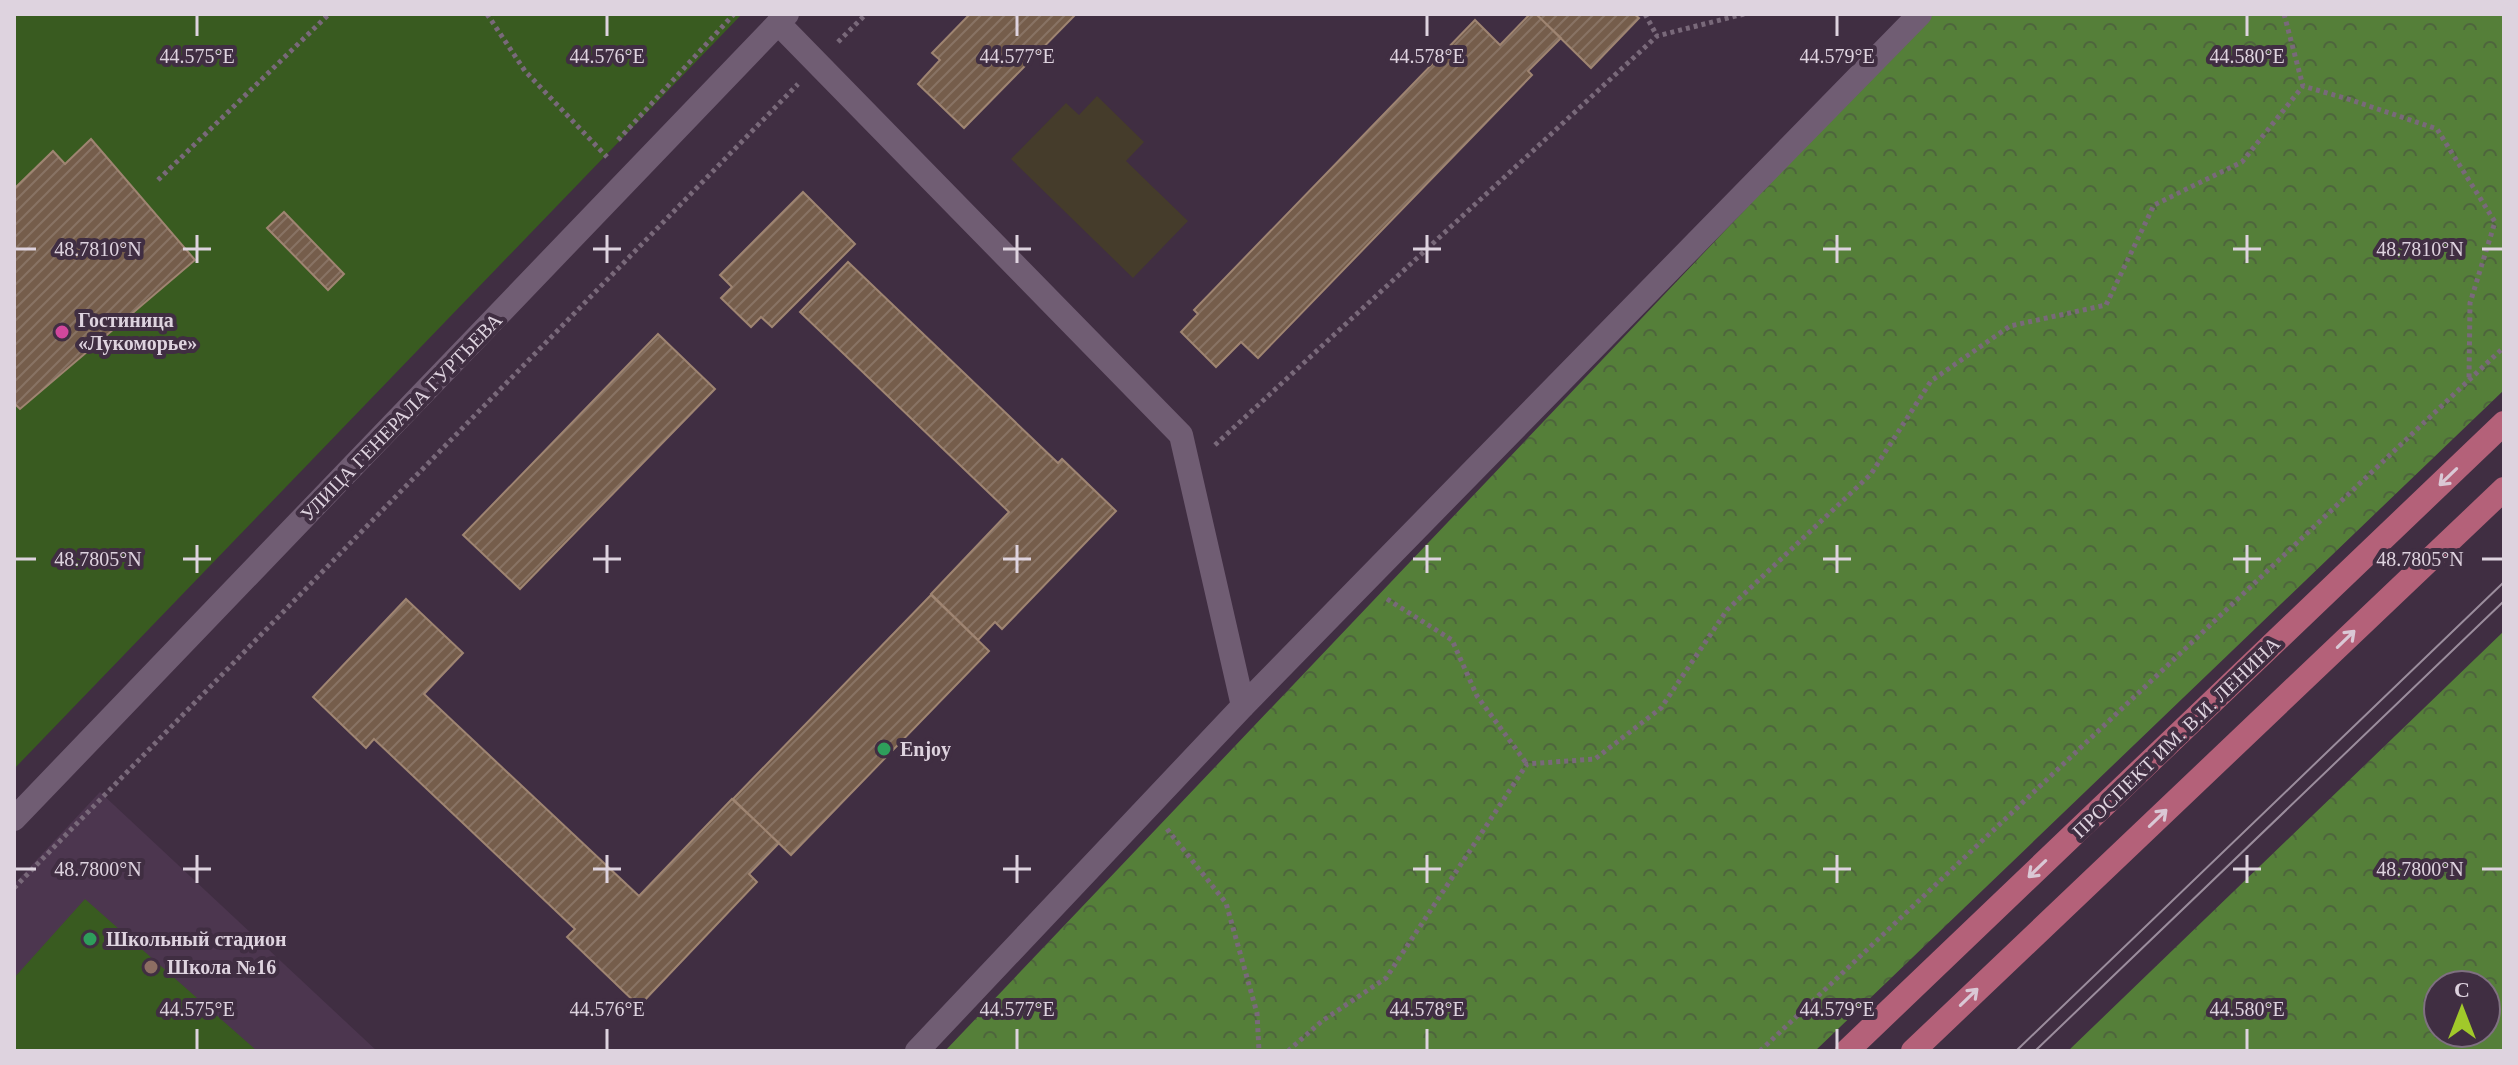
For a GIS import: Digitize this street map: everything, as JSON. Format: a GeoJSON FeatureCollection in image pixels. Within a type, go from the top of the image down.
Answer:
{"type":"FeatureCollection","features":[{"type":"Feature","properties":{"kind":"main road","name":"ПРОСПЕКТ ИМ. В.И. ЛЕНИНА"},"geometry":{"type":"LineString","coordinates":[[1847,1051],[2504,423]]}},
{"type":"Feature","properties":{"kind":"main road"},"geometry":{"type":"LineString","coordinates":[[1913,1051],[2504,489]]}},
{"type":"Feature","properties":{"kind":"street","name":"УЛИЦА ГЕНЕРАЛА ГУРТЬЕВА"},"geometry":{"type":"LineString","coordinates":[[14,819],[783,18]]}},
{"type":"Feature","properties":{"kind":"street"},"geometry":{"type":"LineString","coordinates":[[783,18],[818,63],[1181,435],[1243,706]]}},
{"type":"Feature","properties":{"kind":"street"},"geometry":{"type":"LineString","coordinates":[[917,1051],[1243,706],[1909,18]]}},
{"type":"Feature","properties":{"kind":"path"},"geometry":{"type":"LineString","coordinates":[[158,180],[329,14]]}},
{"type":"Feature","properties":{"kind":"path"},"geometry":{"type":"LineString","coordinates":[[487,14],[525,71],[628,180]]}},
{"type":"Feature","properties":{"kind":"path"},"geometry":{"type":"LineString","coordinates":[[14,888],[866,14]]}},
{"type":"Feature","properties":{"kind":"path"},"geometry":{"type":"LineString","coordinates":[[1645,14],[1657,36]]}},
{"type":"Feature","properties":{"kind":"path"},"geometry":{"type":"LineString","coordinates":[[1189,469],[1657,36],[1744,14]]}},
{"type":"Feature","properties":{"kind":"path"},"geometry":{"type":"LineString","coordinates":[[2284,14],[2303,86]]}},
{"type":"Feature","properties":{"kind":"path"},"geometry":{"type":"LineString","coordinates":[[2303,86],[2437,129],[2495,222],[2470,303],[2469,380]]}},
{"type":"Feature","properties":{"kind":"path"},"geometry":{"type":"LineString","coordinates":[[1527,764],[1595,759],[1661,708],[1727,610],[1871,474],[1931,381],[2010,326],[2106,305],[2154,205],[2242,162],[2303,86]]}},
{"type":"Feature","properties":{"kind":"path"},"geometry":{"type":"LineString","coordinates":[[1760,1051],[2504,347]]}},
{"type":"Feature","properties":{"kind":"path"},"geometry":{"type":"LineString","coordinates":[[1362,584],[1452,640],[1477,696],[1527,764]]}},
{"type":"Feature","properties":{"kind":"path"},"geometry":{"type":"LineString","coordinates":[[1288,1051],[1322,1021],[1386,978],[1527,764]]}},
{"type":"Feature","properties":{"kind":"path"},"geometry":{"type":"LineString","coordinates":[[1161,822],[1226,903],[1257,1013],[1259,1051]]}},
{"type":"Feature","properties":{"kind":"shaded area"},"geometry":{"type":"Polygon","coordinates":[[[1097,96],[1144,142],[1126,161],[1188,221],[1133,278],[1011,159],[1066,103],[1079,115],[1097,96]]]}},
{"type":"Feature","properties":{"kind":"shaded area","name":"Школа №16"},"geometry":{"type":"Polygon","coordinates":[[[100,792],[377,1051],[14,1051],[14,884],[100,792]]]}},
{"type":"Feature","properties":{"kind":"green space"},"geometry":{"type":"Polygon","coordinates":[[[14,14],[742,14],[14,769],[14,14]]]}},
{"type":"Feature","properties":{"kind":"green space"},"geometry":{"type":"Polygon","coordinates":[[[1931,14],[2504,14],[2504,390],[1815,1051],[945,1051],[1931,14]]]}},
{"type":"Feature","properties":{"kind":"green space"},"geometry":{"type":"Polygon","coordinates":[[[2504,631],[2504,1051],[2068,1051],[2504,631]]]}},
{"type":"Feature","properties":{"kind":"green space","name":"Школьный стадион"},"geometry":{"type":"Polygon","coordinates":[[[85,899],[257,1051],[14,1051],[14,978],[85,899]]]}},
{"type":"Feature","properties":{"kind":"building"},"geometry":{"type":"Polygon","coordinates":[[[970,14],[1076,14],[964,128],[918,84],[940,60],[932,53],[970,14]]]}},
{"type":"Feature","properties":{"kind":"building"},"geometry":{"type":"Polygon","coordinates":[[[1530,14],[1536,14],[1561,38],[1528,71],[1532,75],[1258,358],[1241,342],[1216,367],[1181,332],[1198,314],[1194,310],[1475,20],[1500,45],[1530,14]]]}},
{"type":"Feature","properties":{"kind":"building"},"geometry":{"type":"Polygon","coordinates":[[[1536,14],[1634,14],[1639,18],[1591,68],[1536,14]]]}},
{"type":"Feature","properties":{"kind":"building","name":"Гостиница «Лукоморье»"},"geometry":{"type":"Polygon","coordinates":[[[91,139],[195,260],[20,409],[14,403],[14,189],[53,151],[65,164],[91,139]]]}},
{"type":"Feature","properties":{"kind":"building"},"geometry":{"type":"Polygon","coordinates":[[[803,192],[855,244],[772,327],[761,317],[751,327],[721,298],[732,287],[720,275],[803,192]]]}},
{"type":"Feature","properties":{"kind":"building"},"geometry":{"type":"Polygon","coordinates":[[[284,212],[344,274],[328,290],[267,228],[284,212]]]}},
{"type":"Feature","properties":{"kind":"building"},"geometry":{"type":"Polygon","coordinates":[[[848,262],[1058,463],[1062,459],[1116,511],[1002,629],[995,622],[978,640],[931,594],[1009,512],[800,312],[848,262]]]}},
{"type":"Feature","properties":{"kind":"building"},"geometry":{"type":"Polygon","coordinates":[[[658,334],[715,389],[520,589],[463,535],[658,334]]]}},
{"type":"Feature","properties":{"kind":"building"},"geometry":{"type":"Polygon","coordinates":[[[931,595],[989,651],[791,855],[733,799],[931,595]]]}},
{"type":"Feature","properties":{"kind":"building"},"geometry":{"type":"Polygon","coordinates":[[[406,599],[463,653],[424,694],[639,896],[732,799],[779,843],[749,874],[757,882],[639,1006],[567,937],[575,929],[374,739],[366,748],[313,697],[406,599]]]}},
{"type":"Feature","properties":{"kind":"tram line"},"geometry":{"type":"LineString","coordinates":[[2016,1051],[2504,582]]}},
{"type":"Feature","properties":{"kind":"tram line"},"geometry":{"type":"LineString","coordinates":[[2035,1051],[2504,601]]}},
{"type":"Feature","properties":{"kind":"place","name":"Гостиница «Лукоморье»"},"geometry":{"type":"Point","coordinates":[62,332]}},
{"type":"Feature","properties":{"kind":"place","name":"Enjoy"},"geometry":{"type":"Point","coordinates":[884,749]}},
{"type":"Feature","properties":{"kind":"place","name":"Школьный стадион"},"geometry":{"type":"Point","coordinates":[90,939]}},
{"type":"Feature","properties":{"kind":"place","name":"Школа №16"},"geometry":{"type":"Point","coordinates":[151,967]}}]}
